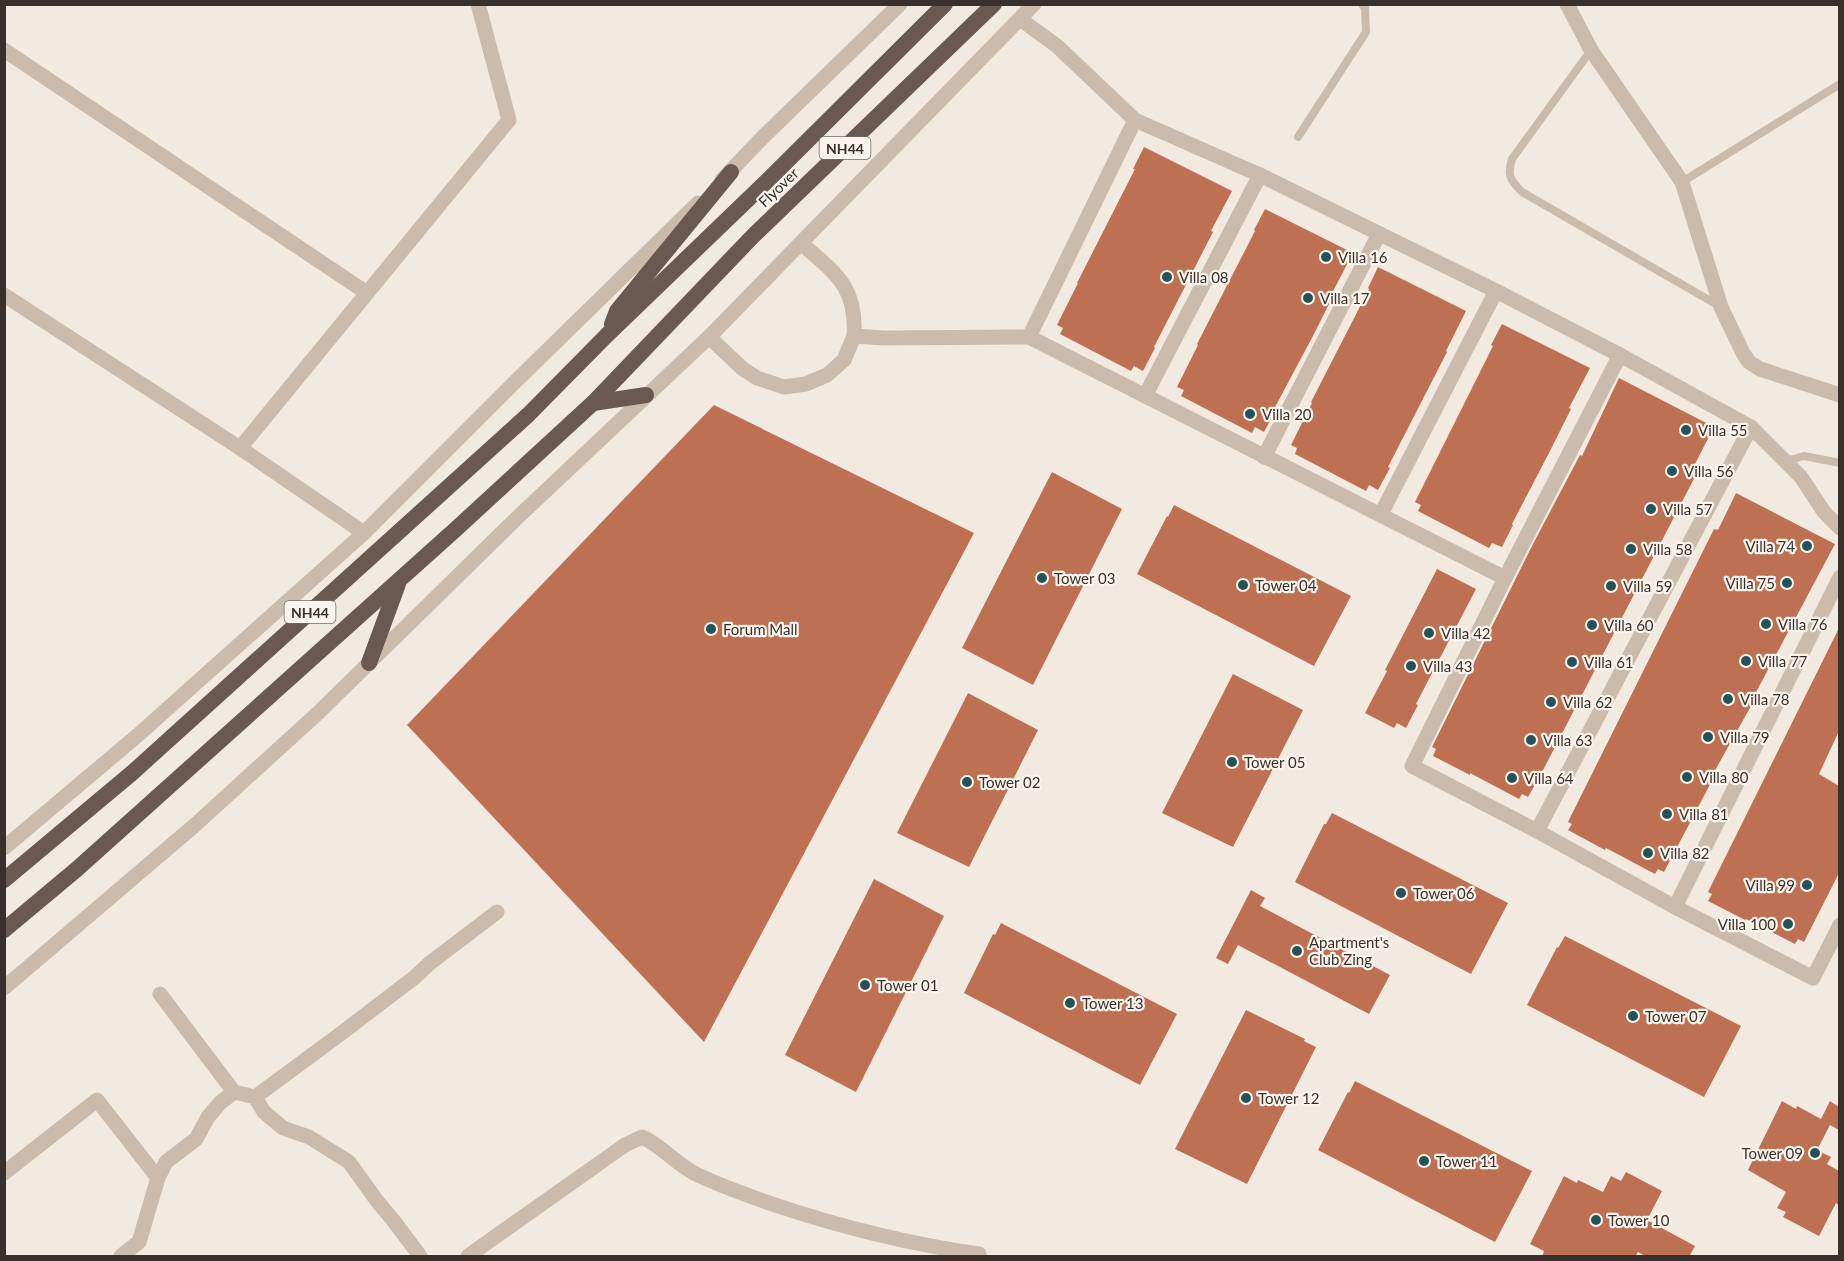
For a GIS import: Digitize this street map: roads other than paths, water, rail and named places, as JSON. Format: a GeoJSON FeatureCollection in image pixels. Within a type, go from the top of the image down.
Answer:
{"type":"FeatureCollection","features":[{"type":"Feature","properties":{"kind":"highway","name":"Flyover"},"geometry":{"type":"LineString","coordinates":[[607,335],[767,181],[945,4]]}},
{"type":"Feature","properties":{"kind":"highway","name":"Flyover"},"geometry":{"type":"LineString","coordinates":[[593,403],[753,236],[994,4]]}},
{"type":"Feature","properties":{"kind":"highway"},"geometry":{"type":"LineString","coordinates":[[607,335],[617,311],[731,172]]}},
{"type":"Feature","properties":{"kind":"highway","name":"NH44"},"geometry":{"type":"LineString","coordinates":[[4,880],[132,773],[528,415],[607,335]]}},
{"type":"Feature","properties":{"kind":"highway"},"geometry":{"type":"LineString","coordinates":[[593,403],[646,395]]}},
{"type":"Feature","properties":{"kind":"highway","name":"NH44"},"geometry":{"type":"LineString","coordinates":[[4,930],[77,869],[593,403]]}},
{"type":"Feature","properties":{"kind":"highway"},"geometry":{"type":"LineString","coordinates":[[369,663],[399,580]]}},
{"type":"Feature","properties":{"kind":"street"},"geometry":{"type":"LineString","coordinates":[[240,448],[509,120],[478,4]]}},
{"type":"Feature","properties":{"kind":"street"},"geometry":{"type":"LineString","coordinates":[[4,848],[138,735],[364,533],[900,4]]}},
{"type":"Feature","properties":{"kind":"street"},"geometry":{"type":"LineString","coordinates":[[4,988],[195,825],[318,713],[512,523],[709,337],[1034,4]]}},
{"type":"Feature","properties":{"kind":"street"},"geometry":{"type":"LineString","coordinates":[[1567,4],[1591,50],[1682,182],[1721,307],[1749,362],[1760,369],[1839,395]]}},
{"type":"Feature","properties":{"kind":"street"},"geometry":{"type":"LineString","coordinates":[[1020,19],[1057,46],[1135,120],[1260,176],[1496,291],[1751,426],[1801,477],[1824,512],[1839,528]]}},
{"type":"Feature","properties":{"kind":"street"},"geometry":{"type":"LineString","coordinates":[[4,50],[367,293]]}},
{"type":"Feature","properties":{"kind":"street"},"geometry":{"type":"LineString","coordinates":[[1029,337],[1135,120]]}},
{"type":"Feature","properties":{"kind":"street"},"geometry":{"type":"LineString","coordinates":[[1145,396],[1260,176]]}},
{"type":"Feature","properties":{"kind":"street"},"geometry":{"type":"LineString","coordinates":[[1264,457],[1379,234]]}},
{"type":"Feature","properties":{"kind":"street"},"geometry":{"type":"LineString","coordinates":[[709,337],[743,369],[757,378],[784,387],[806,384],[827,375],[844,360],[854,336],[855,322],[849,295],[844,284],[833,272],[801,243]]}},
{"type":"Feature","properties":{"kind":"street"},"geometry":{"type":"LineString","coordinates":[[1381,514],[1496,291]]}},
{"type":"Feature","properties":{"kind":"street"},"geometry":{"type":"LineString","coordinates":[[4,296],[240,448],[364,533]]}},
{"type":"Feature","properties":{"kind":"street"},"geometry":{"type":"LineString","coordinates":[[854,336],[884,338],[1029,337],[1505,578]]}},
{"type":"Feature","properties":{"kind":"street"},"geometry":{"type":"LineString","coordinates":[[1620,355],[1505,578],[1412,766],[1813,978],[1839,925]]}},
{"type":"Feature","properties":{"kind":"street"},"geometry":{"type":"LineString","coordinates":[[1537,831],[1751,426]]}},
{"type":"Feature","properties":{"kind":"street"},"geometry":{"type":"LineString","coordinates":[[1675,907],[1839,577]]}},
{"type":"Feature","properties":{"kind":"street"},"geometry":{"type":"LineString","coordinates":[[255,1097],[344,1032],[497,912]]}},
{"type":"Feature","properties":{"kind":"street"},"geometry":{"type":"LineString","coordinates":[[160,994],[234,1092],[255,1097],[264,1112],[283,1128],[309,1137],[349,1162],[420,1257]]}},
{"type":"Feature","properties":{"kind":"street"},"geometry":{"type":"LineString","coordinates":[[121,1257],[139,1242],[158,1178],[166,1162],[196,1139],[208,1117],[234,1092]]}},
{"type":"Feature","properties":{"kind":"street"},"geometry":{"type":"LineString","coordinates":[[4,1173],[97,1100],[158,1178]]}},
{"type":"Feature","properties":{"kind":"street"},"geometry":{"type":"LineString","coordinates":[[468,1257],[624,1145],[642,1137],[655,1143],[672,1159],[697,1175],[813,1218],[978,1256]]}},
{"type":"Feature","properties":{"kind":"lane"},"geometry":{"type":"LineString","coordinates":[[1298,137],[1366,32],[1365,8],[1362,4]]}},
{"type":"Feature","properties":{"kind":"lane"},"geometry":{"type":"LineString","coordinates":[[1591,50],[1512,159],[1508,170],[1512,182],[1522,192],[1721,307]]}},
{"type":"Feature","properties":{"kind":"lane"},"geometry":{"type":"LineString","coordinates":[[1682,182],[1839,84]]}},
{"type":"Feature","properties":{"kind":"lane"},"geometry":{"type":"LineString","coordinates":[[1786,462],[1804,456],[1839,463]]}},
{"type":"Feature","properties":{"kind":"place","name":"Villa 16"},"geometry":{"type":"Point","coordinates":[1326,257]}},
{"type":"Feature","properties":{"kind":"place","name":"Villa 08"},"geometry":{"type":"Point","coordinates":[1167,277]}},
{"type":"Feature","properties":{"kind":"place","name":"Villa 17"},"geometry":{"type":"Point","coordinates":[1308,298]}},
{"type":"Feature","properties":{"kind":"place","name":"Villa 20"},"geometry":{"type":"Point","coordinates":[1250,414]}},
{"type":"Feature","properties":{"kind":"place","name":"Villa 55"},"geometry":{"type":"Point","coordinates":[1686,430]}},
{"type":"Feature","properties":{"kind":"place","name":"Villa 56"},"geometry":{"type":"Point","coordinates":[1672,471]}},
{"type":"Feature","properties":{"kind":"place","name":"Villa 57"},"geometry":{"type":"Point","coordinates":[1651,509]}},
{"type":"Feature","properties":{"kind":"place","name":"Villa 74"},"geometry":{"type":"Point","coordinates":[1807,546]}},
{"type":"Feature","properties":{"kind":"place","name":"Villa 58"},"geometry":{"type":"Point","coordinates":[1631,549]}},
{"type":"Feature","properties":{"kind":"place","name":"Tower 03"},"geometry":{"type":"Point","coordinates":[1042,578]}},
{"type":"Feature","properties":{"kind":"place","name":"Villa 75"},"geometry":{"type":"Point","coordinates":[1787,583]}},
{"type":"Feature","properties":{"kind":"place","name":"Tower 04"},"geometry":{"type":"Point","coordinates":[1243,585]}},
{"type":"Feature","properties":{"kind":"place","name":"Villa 59"},"geometry":{"type":"Point","coordinates":[1611,586]}},
{"type":"Feature","properties":{"kind":"place","name":"Villa 76"},"geometry":{"type":"Point","coordinates":[1766,624]}},
{"type":"Feature","properties":{"kind":"place","name":"Villa 60"},"geometry":{"type":"Point","coordinates":[1592,625]}},
{"type":"Feature","properties":{"kind":"place","name":"Forum Mall"},"geometry":{"type":"Point","coordinates":[711,629]}},
{"type":"Feature","properties":{"kind":"place","name":"Villa 42"},"geometry":{"type":"Point","coordinates":[1429,633]}},
{"type":"Feature","properties":{"kind":"place","name":"Villa 77"},"geometry":{"type":"Point","coordinates":[1746,661]}},
{"type":"Feature","properties":{"kind":"place","name":"Villa 61"},"geometry":{"type":"Point","coordinates":[1572,662]}},
{"type":"Feature","properties":{"kind":"place","name":"Villa 43"},"geometry":{"type":"Point","coordinates":[1411,666]}},
{"type":"Feature","properties":{"kind":"place","name":"Villa 78"},"geometry":{"type":"Point","coordinates":[1728,699]}},
{"type":"Feature","properties":{"kind":"place","name":"Villa 62"},"geometry":{"type":"Point","coordinates":[1551,702]}},
{"type":"Feature","properties":{"kind":"place","name":"Villa 79"},"geometry":{"type":"Point","coordinates":[1708,737]}},
{"type":"Feature","properties":{"kind":"place","name":"Villa 63"},"geometry":{"type":"Point","coordinates":[1531,740]}},
{"type":"Feature","properties":{"kind":"place","name":"Tower 05"},"geometry":{"type":"Point","coordinates":[1232,762]}},
{"type":"Feature","properties":{"kind":"place","name":"Villa 80"},"geometry":{"type":"Point","coordinates":[1687,777]}},
{"type":"Feature","properties":{"kind":"place","name":"Villa 64"},"geometry":{"type":"Point","coordinates":[1512,778]}},
{"type":"Feature","properties":{"kind":"place","name":"Tower 02"},"geometry":{"type":"Point","coordinates":[967,782]}},
{"type":"Feature","properties":{"kind":"place","name":"Villa 81"},"geometry":{"type":"Point","coordinates":[1667,814]}},
{"type":"Feature","properties":{"kind":"place","name":"Villa 82"},"geometry":{"type":"Point","coordinates":[1648,853]}},
{"type":"Feature","properties":{"kind":"place","name":"Villa 99"},"geometry":{"type":"Point","coordinates":[1807,885]}},
{"type":"Feature","properties":{"kind":"place","name":"Tower 06"},"geometry":{"type":"Point","coordinates":[1401,893]}},
{"type":"Feature","properties":{"kind":"place","name":"Villa 100"},"geometry":{"type":"Point","coordinates":[1788,924]}},
{"type":"Feature","properties":{"kind":"place","name":"Apartment's Club Zing"},"geometry":{"type":"Point","coordinates":[1297,951]}},
{"type":"Feature","properties":{"kind":"place","name":"Tower 01"},"geometry":{"type":"Point","coordinates":[865,985]}},
{"type":"Feature","properties":{"kind":"place","name":"Tower 13"},"geometry":{"type":"Point","coordinates":[1070,1003]}},
{"type":"Feature","properties":{"kind":"place","name":"Tower 07"},"geometry":{"type":"Point","coordinates":[1633,1016]}},
{"type":"Feature","properties":{"kind":"place","name":"Tower 12"},"geometry":{"type":"Point","coordinates":[1246,1098]}},
{"type":"Feature","properties":{"kind":"place","name":"Tower 09"},"geometry":{"type":"Point","coordinates":[1815,1153]}},
{"type":"Feature","properties":{"kind":"place","name":"Tower 11"},"geometry":{"type":"Point","coordinates":[1424,1161]}},
{"type":"Feature","properties":{"kind":"place","name":"Tower 10"},"geometry":{"type":"Point","coordinates":[1596,1220]}}]}
